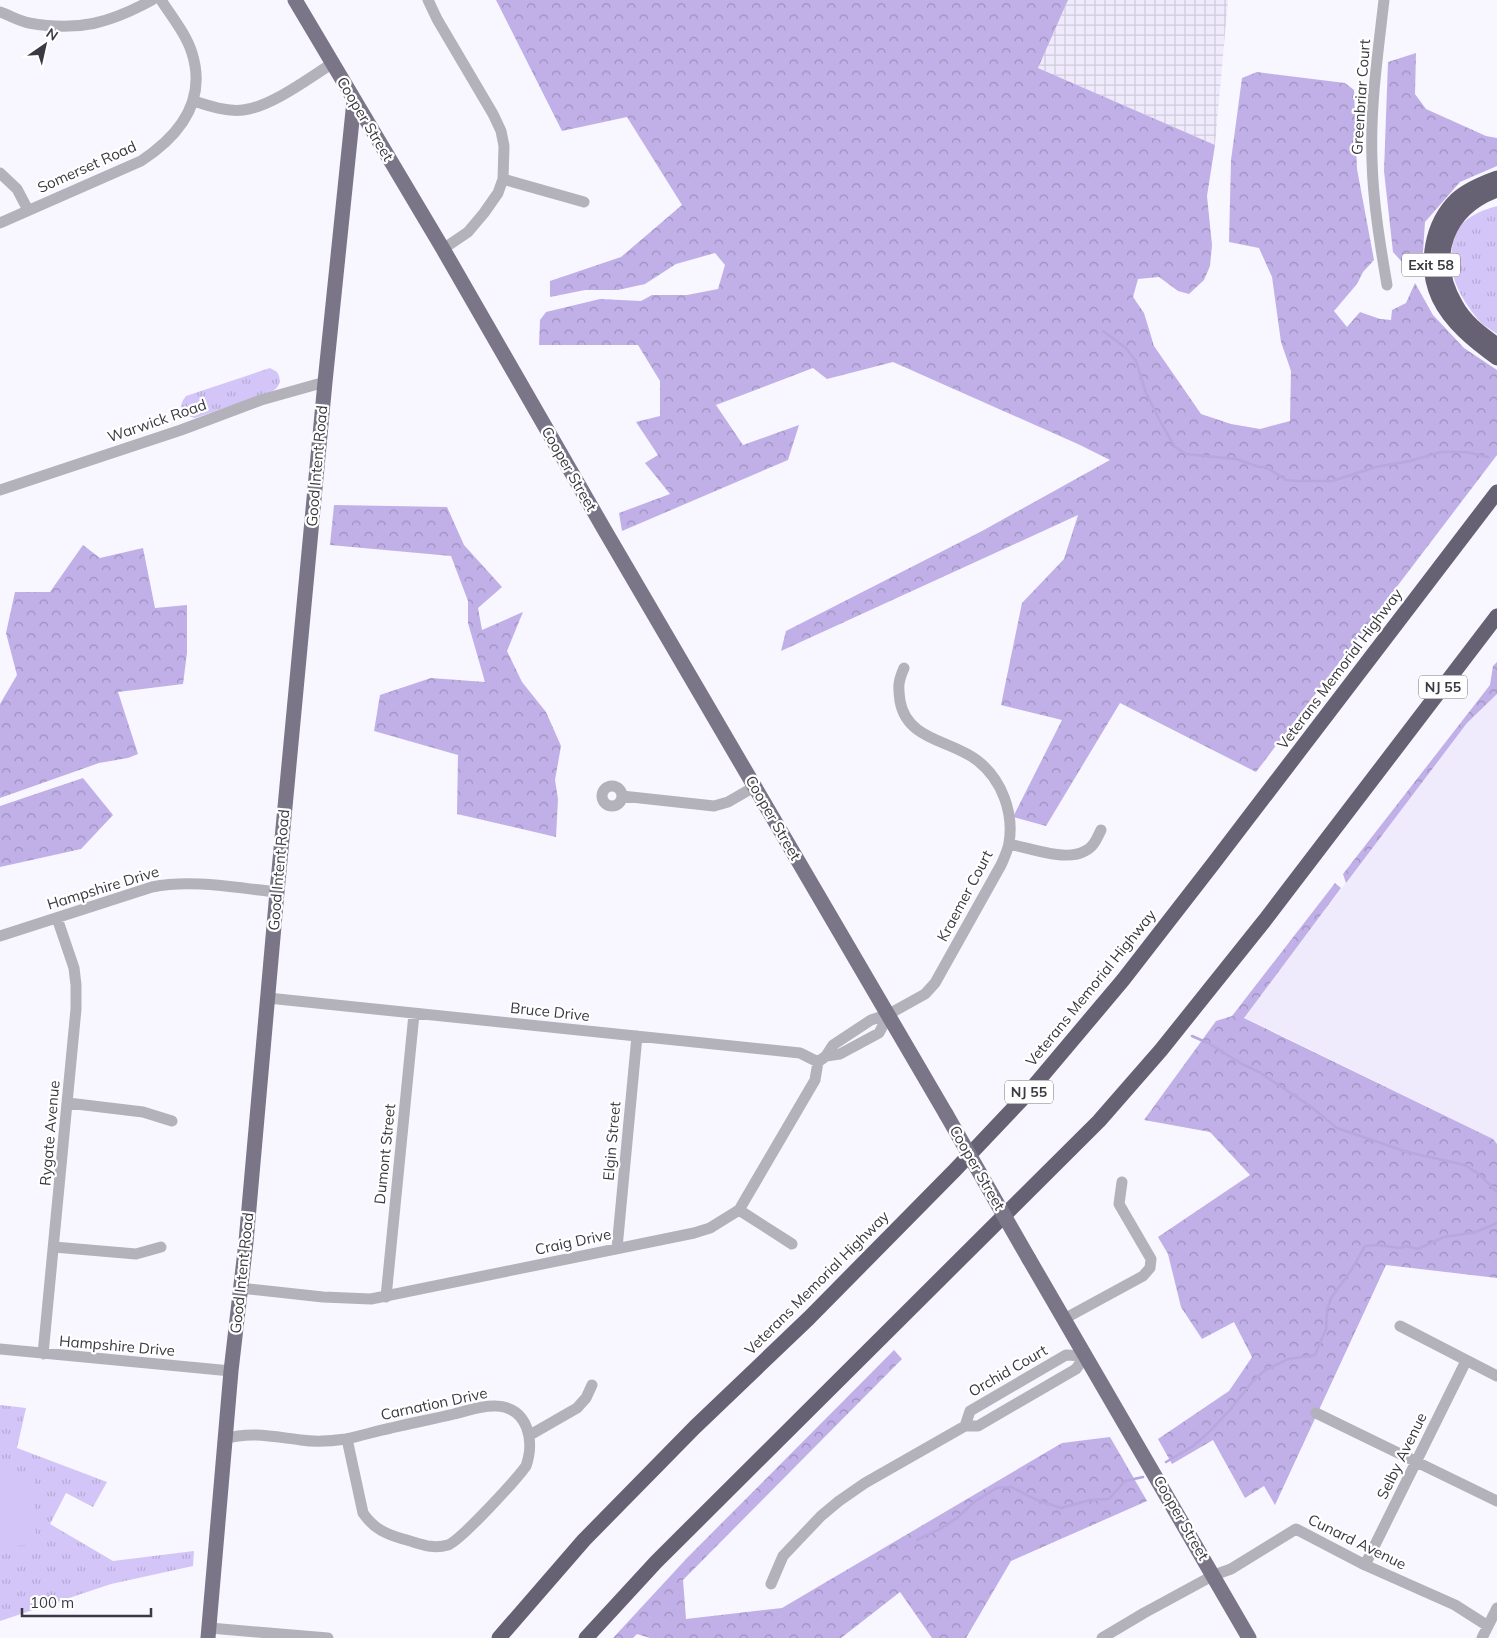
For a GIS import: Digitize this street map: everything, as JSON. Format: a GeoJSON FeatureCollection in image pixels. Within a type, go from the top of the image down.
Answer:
{"type":"FeatureCollection","features":[{"type":"Feature","properties":{"kind":"highway","name":"Exit 58"},"geometry":{"type":"LineString","coordinates":[[1497,178],[1476,186],[1458,198],[1446,211],[1434,240],[1431,255],[1434,285],[1447,311],[1473,339],[1497,358]]}},
{"type":"Feature","properties":{"kind":"highway"},"geometry":{"type":"LineString","coordinates":[[1497,190],[1470,203],[1449,230],[1444,244],[1443,274],[1456,306],[1469,322],[1497,345]]}},
{"type":"Feature","properties":{"kind":"highway","name":"Veterans Memorial Highway"},"geometry":{"type":"LineString","coordinates":[[499,1638],[584,1540],[695,1427],[809,1318],[1027,1094],[1123,980],[1497,492]]}},
{"type":"Feature","properties":{"kind":"highway","name":"NJ 55"},"geometry":{"type":"LineString","coordinates":[[586,1638],[662,1555],[1098,1121],[1161,1050],[1265,920],[1497,616]]}},
{"type":"Feature","properties":{"kind":"highway"},"geometry":{"type":"LineString","coordinates":[[1390,758],[1497,633]]}},
{"type":"Feature","properties":{"kind":"main road","name":"Cooper Street"},"geometry":{"type":"LineString","coordinates":[[295,0],[443,248],[754,787],[889,1014],[1029,1260],[1249,1638]]}},
{"type":"Feature","properties":{"kind":"main road","name":"Good Intent Road"},"geometry":{"type":"LineString","coordinates":[[209,1633],[231,1371],[246,1242],[325,382],[354,101]]}},
{"type":"Feature","properties":{"kind":"street"},"geometry":{"type":"LineString","coordinates":[[0,12],[28,22],[78,26],[103,22],[126,14],[152,0]]}},
{"type":"Feature","properties":{"kind":"street"},"geometry":{"type":"LineString","coordinates":[[161,0],[188,43],[192,54],[196,86],[194,102],[216,108],[244,110],[252,108],[285,93],[333,64]]}},
{"type":"Feature","properties":{"kind":"street"},"geometry":{"type":"LineString","coordinates":[[428,0],[437,19],[493,114],[501,131],[504,146],[503,179],[498,193],[468,232],[443,248]]}},
{"type":"Feature","properties":{"kind":"street","name":"Greenbriar Court"},"geometry":{"type":"LineString","coordinates":[[1384,0],[1372,110],[1372,160],[1375,205],[1387,285]]}},
{"type":"Feature","properties":{"kind":"street","name":"Somerset Road"},"geometry":{"type":"LineString","coordinates":[[0,223],[146,158],[170,139],[194,102]]}},
{"type":"Feature","properties":{"kind":"street"},"geometry":{"type":"LineString","coordinates":[[0,174],[17,189],[28,210]]}},
{"type":"Feature","properties":{"kind":"street"},"geometry":{"type":"LineString","coordinates":[[503,179],[584,202]]}},
{"type":"Feature","properties":{"kind":"street","name":"Warwick Road"},"geometry":{"type":"LineString","coordinates":[[0,490],[181,430],[260,400],[325,382]]}},
{"type":"Feature","properties":{"kind":"street","name":"Kraemer Court"},"geometry":{"type":"LineString","coordinates":[[889,1014],[925,994],[935,983],[1001,865],[1009,844],[1009,810],[999,786],[991,774],[979,761],[966,753],[918,732],[904,715],[898,683],[904,668]]}},
{"type":"Feature","properties":{"kind":"street"},"geometry":{"type":"LineString","coordinates":[[622,796],[714,806],[728,802],[754,787]]}},
{"type":"Feature","properties":{"kind":"street"},"geometry":{"type":"LineString","coordinates":[[1009,844],[1062,855],[1075,855],[1087,851],[1096,842],[1101,830]]}},
{"type":"Feature","properties":{"kind":"street","name":"Hampshire Drive"},"geometry":{"type":"LineString","coordinates":[[0,936],[152,887],[170,884],[199,884],[277,892]]}},
{"type":"Feature","properties":{"kind":"street","name":"Rygate Avenue"},"geometry":{"type":"LineString","coordinates":[[43,1354],[76,1009],[74,968],[57,918]]}},
{"type":"Feature","properties":{"kind":"street","name":"Bruce Drive"},"geometry":{"type":"LineString","coordinates":[[268,998],[800,1053],[822,1059]]}},
{"type":"Feature","properties":{"kind":"street","name":"Dumont Street"},"geometry":{"type":"LineString","coordinates":[[386,1297],[414,1014]]}},
{"type":"Feature","properties":{"kind":"street"},"geometry":{"type":"LineString","coordinates":[[822,1059],[840,1054],[879,1033],[889,1014]]}},
{"type":"Feature","properties":{"kind":"street","name":"Elgin Street"},"geometry":{"type":"LineString","coordinates":[[617,1248],[637,1036]]}},
{"type":"Feature","properties":{"kind":"street","name":"Craig Drive"},"geometry":{"type":"LineString","coordinates":[[240,1288],[324,1297],[371,1299],[694,1233],[710,1228],[739,1210],[814,1080],[822,1059]]}},
{"type":"Feature","properties":{"kind":"street"},"geometry":{"type":"LineString","coordinates":[[68,1103],[143,1112],[172,1121]]}},
{"type":"Feature","properties":{"kind":"street"},"geometry":{"type":"LineString","coordinates":[[1064,1319],[1143,1276],[1150,1268],[1151,1259],[1147,1250],[1119,1204],[1122,1182]]}},
{"type":"Feature","properties":{"kind":"street"},"geometry":{"type":"LineString","coordinates":[[739,1210],[792,1244]]}},
{"type":"Feature","properties":{"kind":"street"},"geometry":{"type":"LineString","coordinates":[[54,1247],[136,1254],[161,1246]]}},
{"type":"Feature","properties":{"kind":"street"},"geometry":{"type":"LineString","coordinates":[[1400,1326],[1497,1376]]}},
{"type":"Feature","properties":{"kind":"street","name":"Hampshire Drive"},"geometry":{"type":"LineString","coordinates":[[0,1349],[231,1371]]}},
{"type":"Feature","properties":{"kind":"street","name":"Orchid Court"},"geometry":{"type":"LineString","coordinates":[[965,1426],[970,1411],[1066,1355],[1085,1356]]}},
{"type":"Feature","properties":{"kind":"street","name":"Orchid Court"},"geometry":{"type":"LineString","coordinates":[[772,1584],[783,1556],[821,1516],[839,1501],[860,1486],[965,1426],[978,1426],[1076,1369],[1085,1356]]}},
{"type":"Feature","properties":{"kind":"street","name":"Selby Avenue"},"geometry":{"type":"LineString","coordinates":[[1365,1565],[1466,1361]]}},
{"type":"Feature","properties":{"kind":"street"},"geometry":{"type":"LineString","coordinates":[[347,1439],[363,1513],[369,1522],[387,1534],[428,1547],[450,1544],[474,1522],[526,1466],[530,1456],[530,1435],[577,1408],[586,1398],[592,1385]]}},
{"type":"Feature","properties":{"kind":"street","name":"Carnation Drive"},"geometry":{"type":"LineString","coordinates":[[225,1439],[248,1434],[302,1440],[347,1439],[496,1406],[506,1408],[524,1421],[530,1435]]}},
{"type":"Feature","properties":{"kind":"street"},"geometry":{"type":"LineString","coordinates":[[1316,1413],[1497,1501]]}},
{"type":"Feature","properties":{"kind":"street","name":"Cunard Avenue"},"geometry":{"type":"LineString","coordinates":[[1214,1575],[1231,1569],[1296,1529],[1365,1565],[1454,1605],[1488,1626]]}},
{"type":"Feature","properties":{"kind":"street"},"geometry":{"type":"LineString","coordinates":[[1102,1638],[1214,1575]]}},
{"type":"Feature","properties":{"kind":"street"},"geometry":{"type":"LineString","coordinates":[[1482,1638],[1497,1608]]}},
{"type":"Feature","properties":{"kind":"street"},"geometry":{"type":"LineString","coordinates":[[209,1633],[328,1638]]}},
{"type":"Feature","properties":{"kind":"shaded area"},"geometry":{"type":"Polygon","coordinates":[[[1068,0],[1228,0],[1215,145],[1038,68],[1068,0]]]}},
{"type":"Feature","properties":{"kind":"shaded area"},"geometry":{"type":"Polygon","coordinates":[[[1497,694],[1497,1144],[1493,1139],[1244,1017],[1467,723],[1497,694]]]}},
{"type":"Feature","properties":{"kind":"green space"},"geometry":{"type":"Polygon","coordinates":[[[496,0],[1068,0],[1038,68],[1215,145],[1207,196],[1212,245],[1210,266],[1204,280],[1189,294],[1178,291],[1159,277],[1138,279],[1133,297],[1144,313],[1154,346],[1201,414],[1231,424],[1260,429],[1290,421],[1291,371],[1281,342],[1272,277],[1259,248],[1229,242],[1231,160],[1242,78],[1257,72],[1345,83],[1354,90],[1357,169],[1374,260],[1334,311],[1347,327],[1360,312],[1380,319],[1391,320],[1392,310],[1406,303],[1415,283],[1433,315],[1464,348],[1497,370],[1497,455],[1256,772],[1120,703],[1046,826],[1013,817],[1062,720],[1001,705],[1022,603],[1064,559],[1078,515],[781,651],[786,631],[982,531],[1110,460],[893,362],[827,379],[813,368],[716,405],[743,445],[799,425],[788,460],[622,531],[619,513],[670,494],[645,463],[658,455],[636,422],[660,416],[660,381],[638,345],[539,345],[540,320],[546,312],[600,299],[641,301],[652,295],[687,295],[718,289],[725,265],[715,253],[676,264],[645,284],[618,290],[585,290],[550,297],[550,281],[621,257],[682,205],[627,117],[562,131],[496,0]]]}},
{"type":"Feature","properties":{"kind":"green space"},"geometry":{"type":"Polygon","coordinates":[[[1416,53],[1415,94],[1426,109],[1486,136],[1497,138],[1497,166],[1460,182],[1425,222],[1422,267],[1411,272],[1393,252],[1384,171],[1388,62],[1416,53]]]}},
{"type":"Feature","properties":{"kind":"green space"},"geometry":{"type":"Polygon","coordinates":[[[1497,206],[1497,334],[1478,320],[1464,299],[1455,281],[1451,261],[1454,240],[1462,225],[1475,214],[1497,206]]]}},
{"type":"Feature","properties":{"kind":"green space"},"geometry":{"type":"Polygon","coordinates":[[[270,368],[277,372],[280,381],[278,386],[271,392],[195,418],[186,415],[182,410],[183,400],[186,396],[270,368]]]}},
{"type":"Feature","properties":{"kind":"green space"},"geometry":{"type":"Polygon","coordinates":[[[334,505],[447,507],[464,545],[502,587],[478,608],[482,630],[523,612],[507,651],[522,682],[546,712],[561,746],[555,780],[558,799],[556,837],[457,814],[458,755],[374,731],[380,695],[431,678],[485,682],[468,623],[468,601],[451,556],[330,545],[334,505]]]}},
{"type":"Feature","properties":{"kind":"green space"},"geometry":{"type":"Polygon","coordinates":[[[83,545],[100,558],[143,548],[155,608],[187,605],[187,653],[183,684],[118,692],[138,754],[128,758],[99,763],[0,798],[0,704],[17,675],[6,633],[15,592],[50,592],[83,545]]]}},
{"type":"Feature","properties":{"kind":"green space"},"geometry":{"type":"Polygon","coordinates":[[[1497,662],[1497,694],[1467,723],[1346,883],[1343,874],[1490,685],[1493,666],[1497,662]]]}},
{"type":"Feature","properties":{"kind":"green space"},"geometry":{"type":"Polygon","coordinates":[[[83,778],[113,815],[81,849],[0,867],[0,806],[83,778]]]}},
{"type":"Feature","properties":{"kind":"green space"},"geometry":{"type":"Polygon","coordinates":[[[1335,883],[1341,888],[1244,1018],[1493,1139],[1497,1144],[1497,1278],[1386,1265],[1275,1505],[1264,1486],[1245,1498],[1213,1440],[1172,1464],[1158,1439],[1229,1391],[1252,1357],[1234,1322],[1202,1339],[1181,1307],[1168,1254],[1158,1237],[1250,1175],[1210,1132],[1144,1120],[1216,1021],[1232,1016],[1335,883]]]}},
{"type":"Feature","properties":{"kind":"green space"},"geometry":{"type":"Polygon","coordinates":[[[894,1350],[902,1359],[683,1580],[686,1619],[782,1608],[1062,1443],[1110,1437],[1147,1501],[1011,1561],[966,1638],[932,1638],[900,1592],[841,1638],[650,1638],[637,1634],[633,1638],[613,1638],[687,1558],[894,1350]]]}},
{"type":"Feature","properties":{"kind":"green space"},"geometry":{"type":"Polygon","coordinates":[[[0,1405],[26,1408],[17,1448],[107,1482],[93,1507],[66,1493],[50,1524],[113,1561],[194,1551],[193,1566],[111,1584],[0,1621],[0,1405]]]}},
{"type":"Feature","properties":{"kind":"green space"},"geometry":{"type":"Polygon","coordinates":[[[0,1475],[34,1475],[36,1545],[0,1546],[0,1475]]]}},
{"type":"Feature","properties":{"kind":"waterway"},"geometry":{"type":"LineString","coordinates":[[1103,331],[1126,348],[1136,361],[1146,393],[1161,423],[1175,447],[1186,454],[1236,459],[1259,467],[1266,467],[1286,480],[1296,481],[1332,481],[1376,467],[1410,461],[1441,452],[1466,452],[1488,457]]}},
{"type":"Feature","properties":{"kind":"waterway"},"geometry":{"type":"LineString","coordinates":[[1192,1036],[1259,1072],[1310,1106],[1337,1128],[1407,1152],[1465,1165],[1480,1175],[1497,1192]]}},
{"type":"Feature","properties":{"kind":"waterway"},"geometry":{"type":"LineString","coordinates":[[1166,1462],[1193,1446],[1208,1433],[1230,1410],[1252,1382],[1264,1371],[1288,1359],[1315,1355],[1326,1329],[1327,1310],[1331,1298],[1352,1269],[1365,1246],[1377,1245],[1400,1248],[1406,1246],[1418,1249],[1444,1237],[1476,1232],[1497,1223]]}},
{"type":"Feature","properties":{"kind":"waterway"},"geometry":{"type":"LineString","coordinates":[[917,1540],[957,1518],[974,1502],[997,1488],[1011,1487],[1037,1500],[1061,1508],[1090,1500],[1109,1499],[1125,1481],[1143,1477]]}}]}
